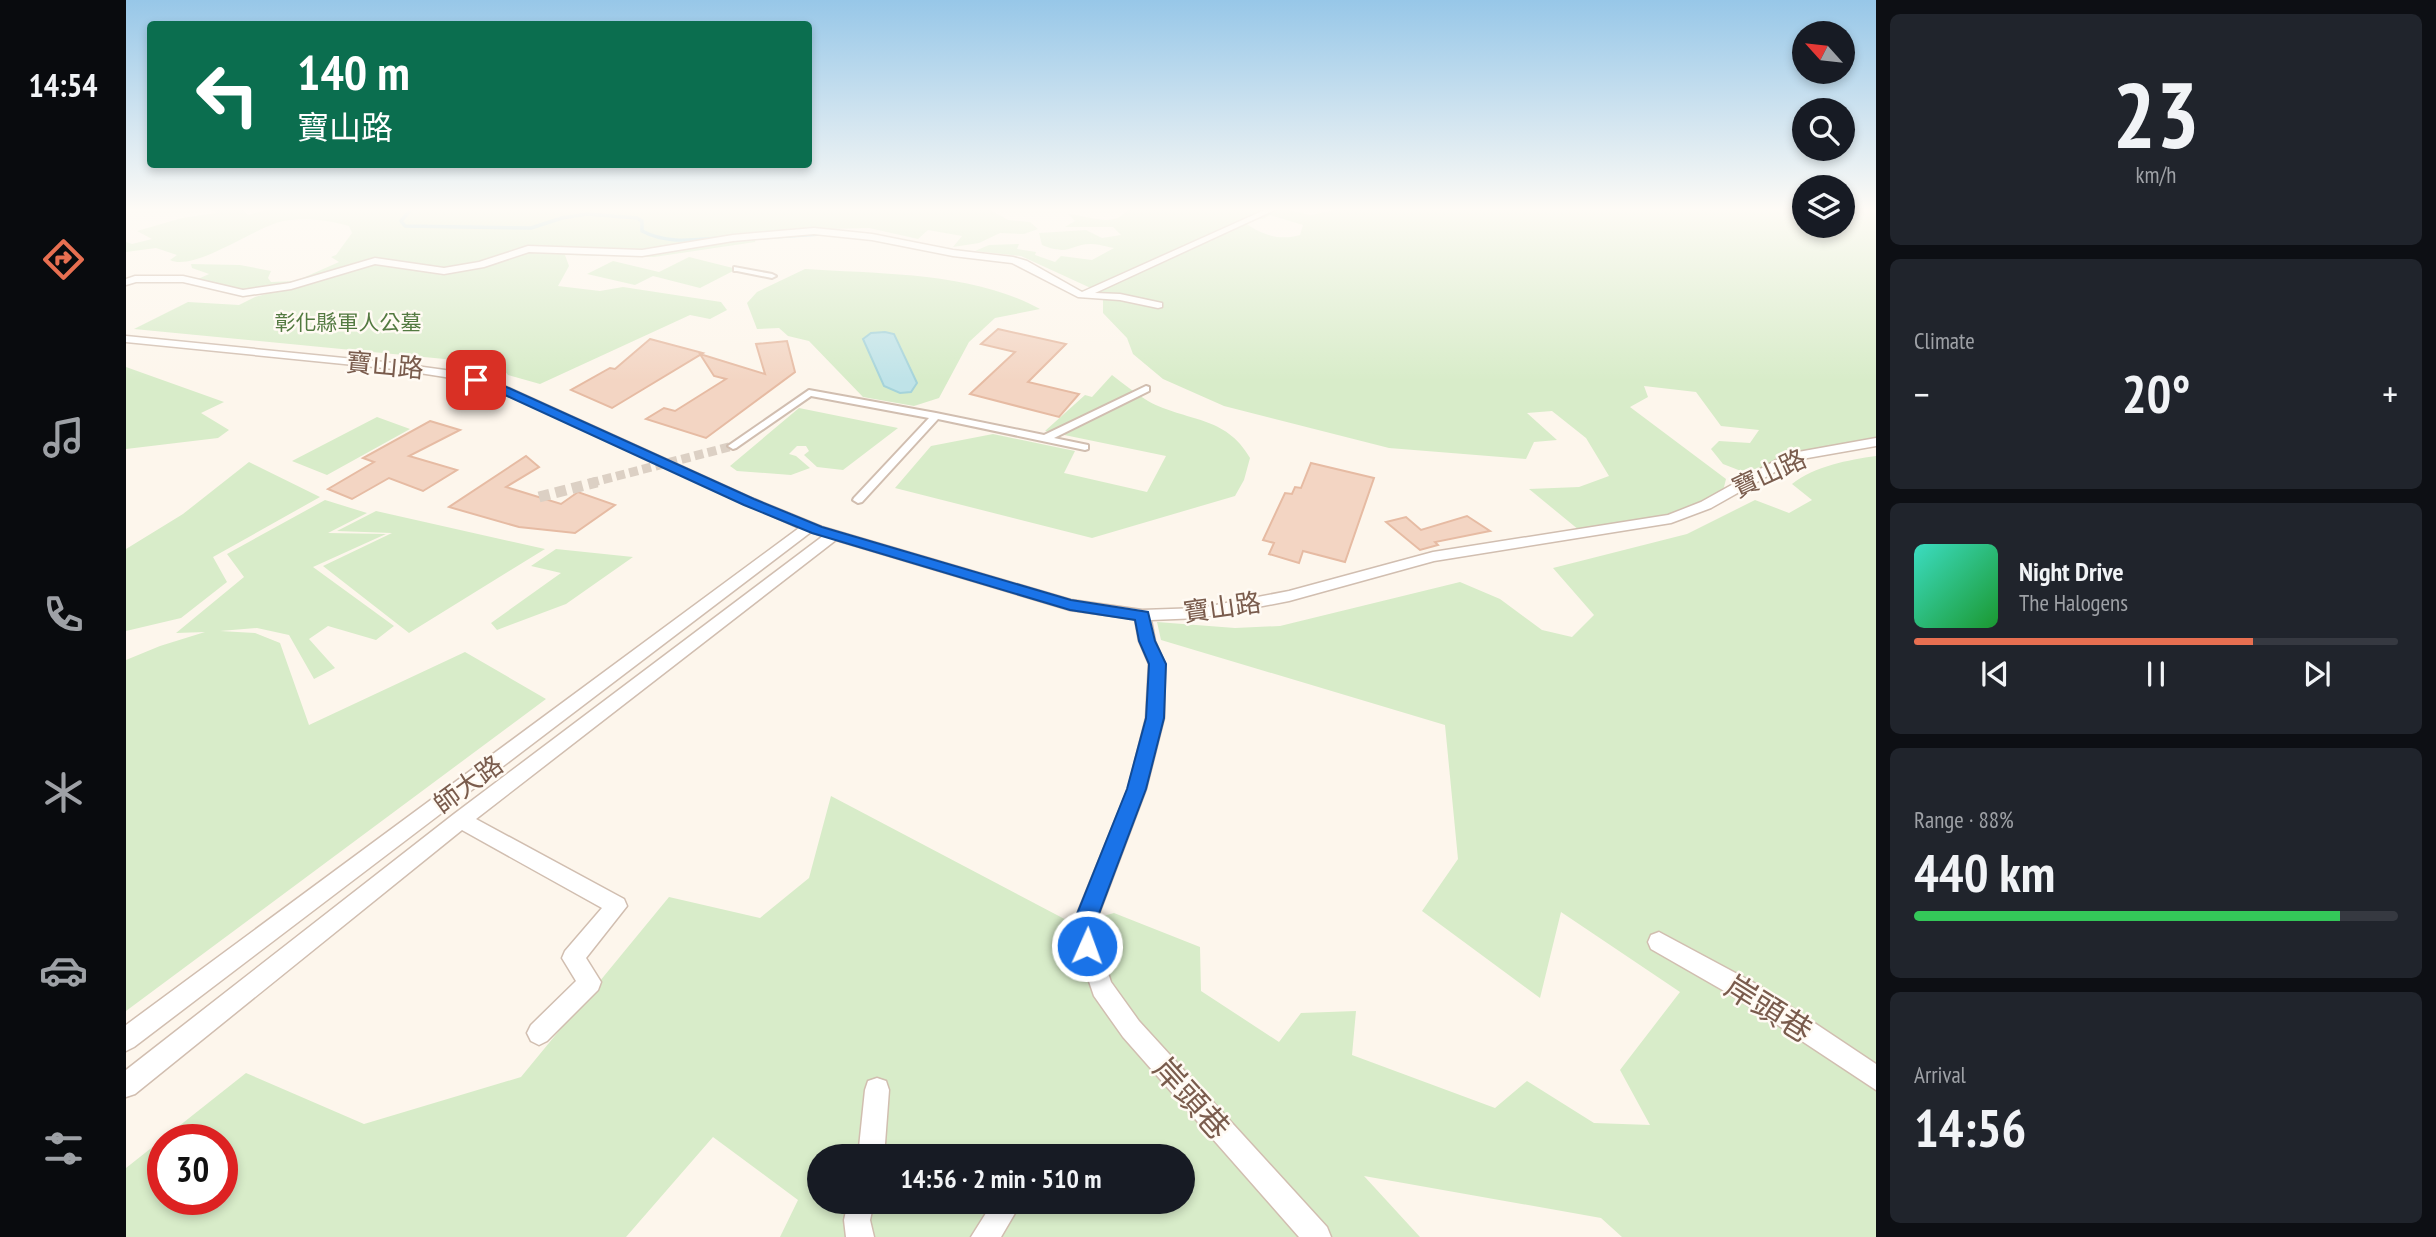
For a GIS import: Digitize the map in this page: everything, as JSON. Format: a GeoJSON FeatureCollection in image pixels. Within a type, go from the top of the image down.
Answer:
{"type":"FeatureCollection","features":[{"type":"Feature","properties":{"kind":"street"},"geometry":{"type":"LineString","coordinates":[[126,282],[135,279],[183,279],[243,293],[291,285],[358,266]]}},
{"type":"Feature","properties":{"kind":"street"},"geometry":{"type":"LineString","coordinates":[[407,266],[444,271],[477,266]]}},
{"type":"Feature","properties":{"kind":"street"},"geometry":{"type":"LineString","coordinates":[[1029,266],[1081,295],[1121,297],[1158,304]]}},
{"type":"Feature","properties":{"kind":"street"},"geometry":{"type":"LineString","coordinates":[[1081,295],[1146,266]]}},
{"type":"Feature","properties":{"kind":"street"},"geometry":{"type":"LineString","coordinates":[[737,269],[772,276]]}},
{"type":"Feature","properties":{"kind":"street","name":"寶山路"},"geometry":{"type":"LineString","coordinates":[[126,339],[277,356],[431,369],[476,380],[496,386],[809,527],[1070,605],[1142,615],[1200,613],[1289,596],[1433,557],[1671,519],[1706,505],[1791,457],[1876,442]]}},
{"type":"Feature","properties":{"kind":"street"},"geometry":{"type":"LineString","coordinates":[[1044,439],[1146,389]]}},
{"type":"Feature","properties":{"kind":"street"},"geometry":{"type":"LineString","coordinates":[[733,446],[809,393],[1085,447]]}},
{"type":"Feature","properties":{"kind":"street"},"geometry":{"type":"LineString","coordinates":[[858,499],[936,416]]}},
{"type":"Feature","properties":{"kind":"street","name":"師大路"},"geometry":{"type":"LineString","coordinates":[[126,1040],[809,527]]}},
{"type":"Feature","properties":{"kind":"street"},"geometry":{"type":"LineString","coordinates":[[126,1085],[461,820],[834,535]]}},
{"type":"Feature","properties":{"kind":"street","name":"岸頭巷"},"geometry":{"type":"LineString","coordinates":[[1142,615],[1147,641],[1157,664],[1155,718],[1137,789],[1086,919],[1087,946],[1102,988],[1130,1029],[1317,1237]]}},
{"type":"Feature","properties":{"kind":"street"},"geometry":{"type":"LineString","coordinates":[[461,820],[617,905],[573,958],[590,982],[540,1033]]}},
{"type":"Feature","properties":{"kind":"street","name":"岸頭巷"},"geometry":{"type":"LineString","coordinates":[[1659,942],[1748,992],[1876,1077]]}},
{"type":"Feature","properties":{"kind":"street"},"geometry":{"type":"LineString","coordinates":[[872,1144],[877,1090]]}},
{"type":"Feature","properties":{"kind":"street"},"geometry":{"type":"LineString","coordinates":[[858,1214],[860,1237]]}},
{"type":"Feature","properties":{"kind":"street"},"geometry":{"type":"LineString","coordinates":[[985,1237],[1001,1214]]}},
{"type":"Feature","properties":{"kind":"green space","name":"彰化縣軍人公墓"},"geometry":{"type":"Polygon","coordinates":[[[191,266],[244,266],[271,271],[268,278],[271,282],[296,281],[331,266],[569,266],[558,286],[600,291],[623,287],[721,302],[727,310],[710,319],[690,315],[540,384],[508,375],[503,369],[465,361],[134,329],[188,302],[239,305],[273,292],[251,291],[198,279],[209,274],[191,266]]]}},
{"type":"Feature","properties":{"kind":"green space"},"geometry":{"type":"Polygon","coordinates":[[[604,266],[633,266],[659,272],[672,266],[724,266],[737,269],[700,288],[653,276],[635,285],[587,274],[604,266]]]}},
{"type":"Feature","properties":{"kind":"green space"},"geometry":{"type":"Polygon","coordinates":[[[1042,266],[1876,266],[1876,438],[1824,448],[1763,468],[1741,471],[1723,464],[1711,449],[1719,441],[1750,443],[1759,430],[1721,426],[1696,392],[1644,386],[1648,397],[1630,407],[1726,479],[1723,491],[1669,515],[1579,530],[1529,489],[1579,487],[1609,476],[1586,438],[1552,411],[1527,413],[1557,440],[1534,442],[1526,459],[1389,448],[1224,406],[1163,379],[1133,354],[1127,338],[1103,313],[1103,298],[1095,290],[1042,266]]]}},
{"type":"Feature","properties":{"kind":"green space"},"geometry":{"type":"Polygon","coordinates":[[[805,269],[895,274],[956,281],[1014,297],[1040,309],[995,318],[969,342],[939,398],[914,406],[863,397],[809,341],[788,336],[779,328],[757,329],[747,303],[757,292],[805,269]]]}},
{"type":"Feature","properties":{"kind":"green space"},"geometry":{"type":"Polygon","coordinates":[[[126,367],[224,402],[201,413],[229,430],[218,438],[126,449],[126,367]]]}},
{"type":"Feature","properties":{"kind":"green space"},"geometry":{"type":"Polygon","coordinates":[[[1112,375],[1148,401],[1217,427],[1240,444],[1250,458],[1244,480],[1235,496],[1092,538],[895,488],[931,446],[993,434],[1075,451],[1064,473],[1147,492],[1166,456],[1045,431],[1085,395],[1092,397],[1112,375]]]}},
{"type":"Feature","properties":{"kind":"green space"},"geometry":{"type":"Polygon","coordinates":[[[799,408],[898,428],[843,470],[817,467],[804,455],[809,451],[806,446],[797,446],[789,454],[796,456],[810,468],[791,475],[737,471],[730,466],[799,408]]]}},
{"type":"Feature","properties":{"kind":"green space"},"geometry":{"type":"Polygon","coordinates":[[[377,417],[410,429],[327,475],[292,461],[377,417]]]}},
{"type":"Feature","properties":{"kind":"green space"},"geometry":{"type":"Polygon","coordinates":[[[1876,456],[1876,1237],[1622,1237],[1601,1218],[1364,1176],[1420,1237],[780,1237],[798,1200],[713,1137],[626,1237],[126,1237],[126,1168],[147,1151],[147,1215],[238,1215],[238,1124],[182,1124],[246,1073],[364,1124],[521,1077],[669,897],[760,918],[809,878],[831,796],[1074,924],[1114,913],[1200,947],[1201,991],[1279,1042],[1301,1013],[1356,1011],[1352,1055],[1495,1108],[1527,1081],[1594,1123],[1650,1125],[1620,1070],[1680,992],[1561,912],[1540,998],[1422,911],[1458,859],[1445,725],[1161,640],[1157,622],[1235,628],[1280,626],[1460,582],[1500,599],[1542,630],[1572,637],[1594,615],[1553,568],[1687,534],[1755,500],[1789,513],[1812,500],[1792,484],[1821,468],[1876,456]]]}},
{"type":"Feature","properties":{"kind":"green space"},"geometry":{"type":"Polygon","coordinates":[[[249,462],[320,497],[213,557],[227,582],[181,618],[126,631],[126,549],[183,514],[249,462]]]}},
{"type":"Feature","properties":{"kind":"green space"},"geometry":{"type":"Polygon","coordinates":[[[325,500],[367,513],[328,533],[386,534],[313,567],[394,626],[376,640],[328,626],[309,639],[335,668],[314,679],[289,635],[257,628],[220,631],[255,633],[280,643],[309,725],[465,652],[546,699],[126,1011],[126,660],[205,632],[176,633],[244,577],[227,554],[325,500]]]}},
{"type":"Feature","properties":{"kind":"green space"},"geometry":{"type":"Polygon","coordinates":[[[376,511],[545,549],[409,633],[323,566],[392,533],[337,531],[376,511]]]}},
{"type":"Feature","properties":{"kind":"green space"},"geometry":{"type":"Polygon","coordinates":[[[556,549],[633,557],[566,604],[497,630],[491,623],[561,573],[531,566],[556,549]]]}},
{"type":"Feature","properties":{"kind":"water"},"geometry":{"type":"Polygon","coordinates":[[[871,333],[894,334],[917,383],[911,392],[900,393],[884,386],[863,339],[871,333]]]}},
{"type":"Feature","properties":{"kind":"building"},"geometry":{"type":"Polygon","coordinates":[[[998,329],[1066,344],[1028,382],[1079,394],[1059,417],[970,394],[1015,352],[981,344],[998,329]]]}},
{"type":"Feature","properties":{"kind":"building"},"geometry":{"type":"Polygon","coordinates":[[[650,339],[703,353],[612,408],[571,390],[610,368],[615,369],[650,339]]]}},
{"type":"Feature","properties":{"kind":"building"},"geometry":{"type":"Polygon","coordinates":[[[787,341],[795,372],[706,438],[646,419],[664,408],[675,411],[726,379],[714,376],[700,354],[765,374],[756,344],[787,341]]]}},
{"type":"Feature","properties":{"kind":"building"},"geometry":{"type":"Polygon","coordinates":[[[430,421],[460,430],[409,456],[457,470],[423,491],[389,478],[352,499],[328,489],[374,462],[363,458],[430,421]]]}},
{"type":"Feature","properties":{"kind":"building"},"geometry":{"type":"Polygon","coordinates":[[[526,456],[539,467],[506,487],[561,504],[578,492],[615,505],[575,533],[519,527],[449,507],[526,456]]]}},
{"type":"Feature","properties":{"kind":"building"},"geometry":{"type":"Polygon","coordinates":[[[1311,463],[1374,478],[1345,562],[1303,551],[1299,563],[1269,554],[1274,543],[1263,540],[1285,493],[1292,494],[1295,487],[1301,488],[1311,463]]]}},
{"type":"Feature","properties":{"kind":"building"},"geometry":{"type":"Polygon","coordinates":[[[1467,516],[1490,531],[1435,542],[1438,545],[1420,550],[1386,522],[1406,517],[1421,530],[1467,516]]]}},
{"type":"Feature","properties":{"kind":"tunnel"},"geometry":{"type":"LineString","coordinates":[[590,483],[733,446]]}},
{"type":"Feature","properties":{"kind":"tunnel"},"geometry":{"type":"LineString","coordinates":[[539,497],[597,482]]}},
{"type":"Feature","properties":{"kind":"route"},"geometry":{"type":"LineString","coordinates":[[476,380],[496,386],[749,502],[817,530],[1070,605],[1142,615],[1147,641],[1157,664],[1155,718],[1137,789],[1086,919],[1087,946]]}}]}
